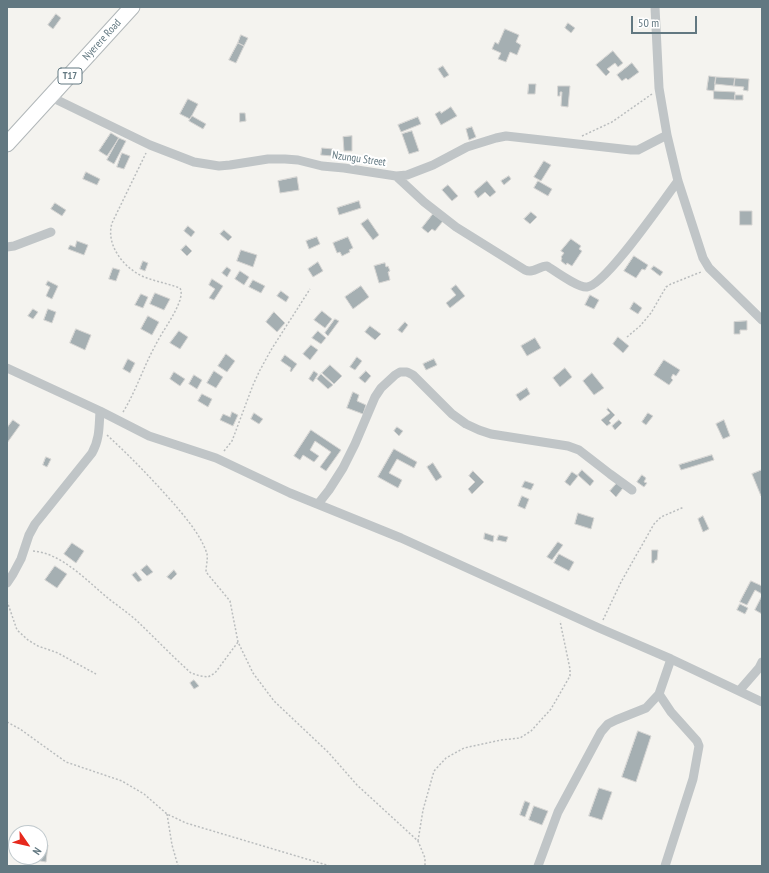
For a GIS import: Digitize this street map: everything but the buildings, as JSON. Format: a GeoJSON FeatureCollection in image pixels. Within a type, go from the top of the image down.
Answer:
{"type":"FeatureCollection","features":[{"type":"Feature","properties":{"kind":"main road","name":"Nyerere Road"},"geometry":{"type":"LineString","coordinates":[[7,144],[132,7]]}},
{"type":"Feature","properties":{"kind":"street"},"geometry":{"type":"LineString","coordinates":[[655,7],[659,88],[667,135],[678,181],[703,258],[709,268],[762,320]]}},
{"type":"Feature","properties":{"kind":"street","name":"Nzungu Street"},"geometry":{"type":"LineString","coordinates":[[51,97],[150,145],[194,162],[219,166],[268,159],[285,159],[298,160],[322,166],[396,176],[407,175],[433,165],[467,146],[506,136],[615,149],[638,150],[667,135]]}},
{"type":"Feature","properties":{"kind":"street"},"geometry":{"type":"LineString","coordinates":[[396,176],[424,202],[456,227],[528,272],[543,266],[547,266],[580,286],[588,287],[596,283],[624,254],[678,181]]}},
{"type":"Feature","properties":{"kind":"street"},"geometry":{"type":"LineString","coordinates":[[7,247],[14,246],[51,232]]}},
{"type":"Feature","properties":{"kind":"street"},"geometry":{"type":"LineString","coordinates":[[7,368],[100,411],[149,436],[216,458],[290,493],[401,538],[671,659],[762,702]]}},
{"type":"Feature","properties":{"kind":"street"},"geometry":{"type":"LineString","coordinates":[[318,504],[343,468],[375,397],[381,388],[394,375],[400,372],[407,372],[413,375],[452,414],[466,424],[491,434],[573,447],[632,490]]}},
{"type":"Feature","properties":{"kind":"street"},"geometry":{"type":"LineString","coordinates":[[7,582],[15,570],[29,534],[35,524],[96,446],[100,411]]}},
{"type":"Feature","properties":{"kind":"street"},"geometry":{"type":"LineString","coordinates":[[538,866],[558,812],[602,732],[608,724],[646,708],[659,694],[671,659]]}},
{"type":"Feature","properties":{"kind":"street"},"geometry":{"type":"LineString","coordinates":[[739,691],[759,668],[762,662]]}},
{"type":"Feature","properties":{"kind":"street"},"geometry":{"type":"LineString","coordinates":[[659,694],[671,712],[697,741],[699,746],[693,779],[665,866]]}},
{"type":"Feature","properties":{"kind":"path"},"geometry":{"type":"LineString","coordinates":[[563,143],[612,122],[659,88]]}},
{"type":"Feature","properties":{"kind":"path"},"geometry":{"type":"LineString","coordinates":[[118,421],[130,402],[155,346],[180,300],[182,292],[180,288],[147,278],[129,268],[117,254],[110,234],[112,223],[150,145]]}},
{"type":"Feature","properties":{"kind":"path"},"geometry":{"type":"LineString","coordinates":[[627,338],[651,313],[666,287],[709,268]]}},
{"type":"Feature","properties":{"kind":"path"},"geometry":{"type":"LineString","coordinates":[[216,458],[226,449],[232,440],[253,385],[271,350],[310,289]]}},
{"type":"Feature","properties":{"kind":"path"},"geometry":{"type":"LineString","coordinates":[[99,429],[155,482],[190,523],[206,553],[206,572],[230,601],[238,642],[253,673],[274,701],[329,753],[357,785],[418,841],[425,858],[425,866]]}},
{"type":"Feature","properties":{"kind":"path"},"geometry":{"type":"LineString","coordinates":[[599,628],[621,582],[654,524],[660,517],[684,507]]}},
{"type":"Feature","properties":{"kind":"path"},"geometry":{"type":"LineString","coordinates":[[23,551],[45,553],[68,565],[135,620],[191,673],[208,677],[215,673],[238,642]]}},
{"type":"Feature","properties":{"kind":"path"},"geometry":{"type":"LineString","coordinates":[[7,601],[17,630],[28,640],[96,674]]}},
{"type":"Feature","properties":{"kind":"path"},"geometry":{"type":"LineString","coordinates":[[418,841],[423,810],[434,771],[446,758],[464,748],[501,740],[520,738],[531,731],[551,709],[570,676],[570,669],[558,609]]}},
{"type":"Feature","properties":{"kind":"path"},"geometry":{"type":"LineString","coordinates":[[7,722],[20,729],[66,762],[122,782],[144,794],[167,814],[186,823],[330,866]]}},
{"type":"Feature","properties":{"kind":"path"},"geometry":{"type":"LineString","coordinates":[[167,814],[172,845],[178,866]]}}]}
